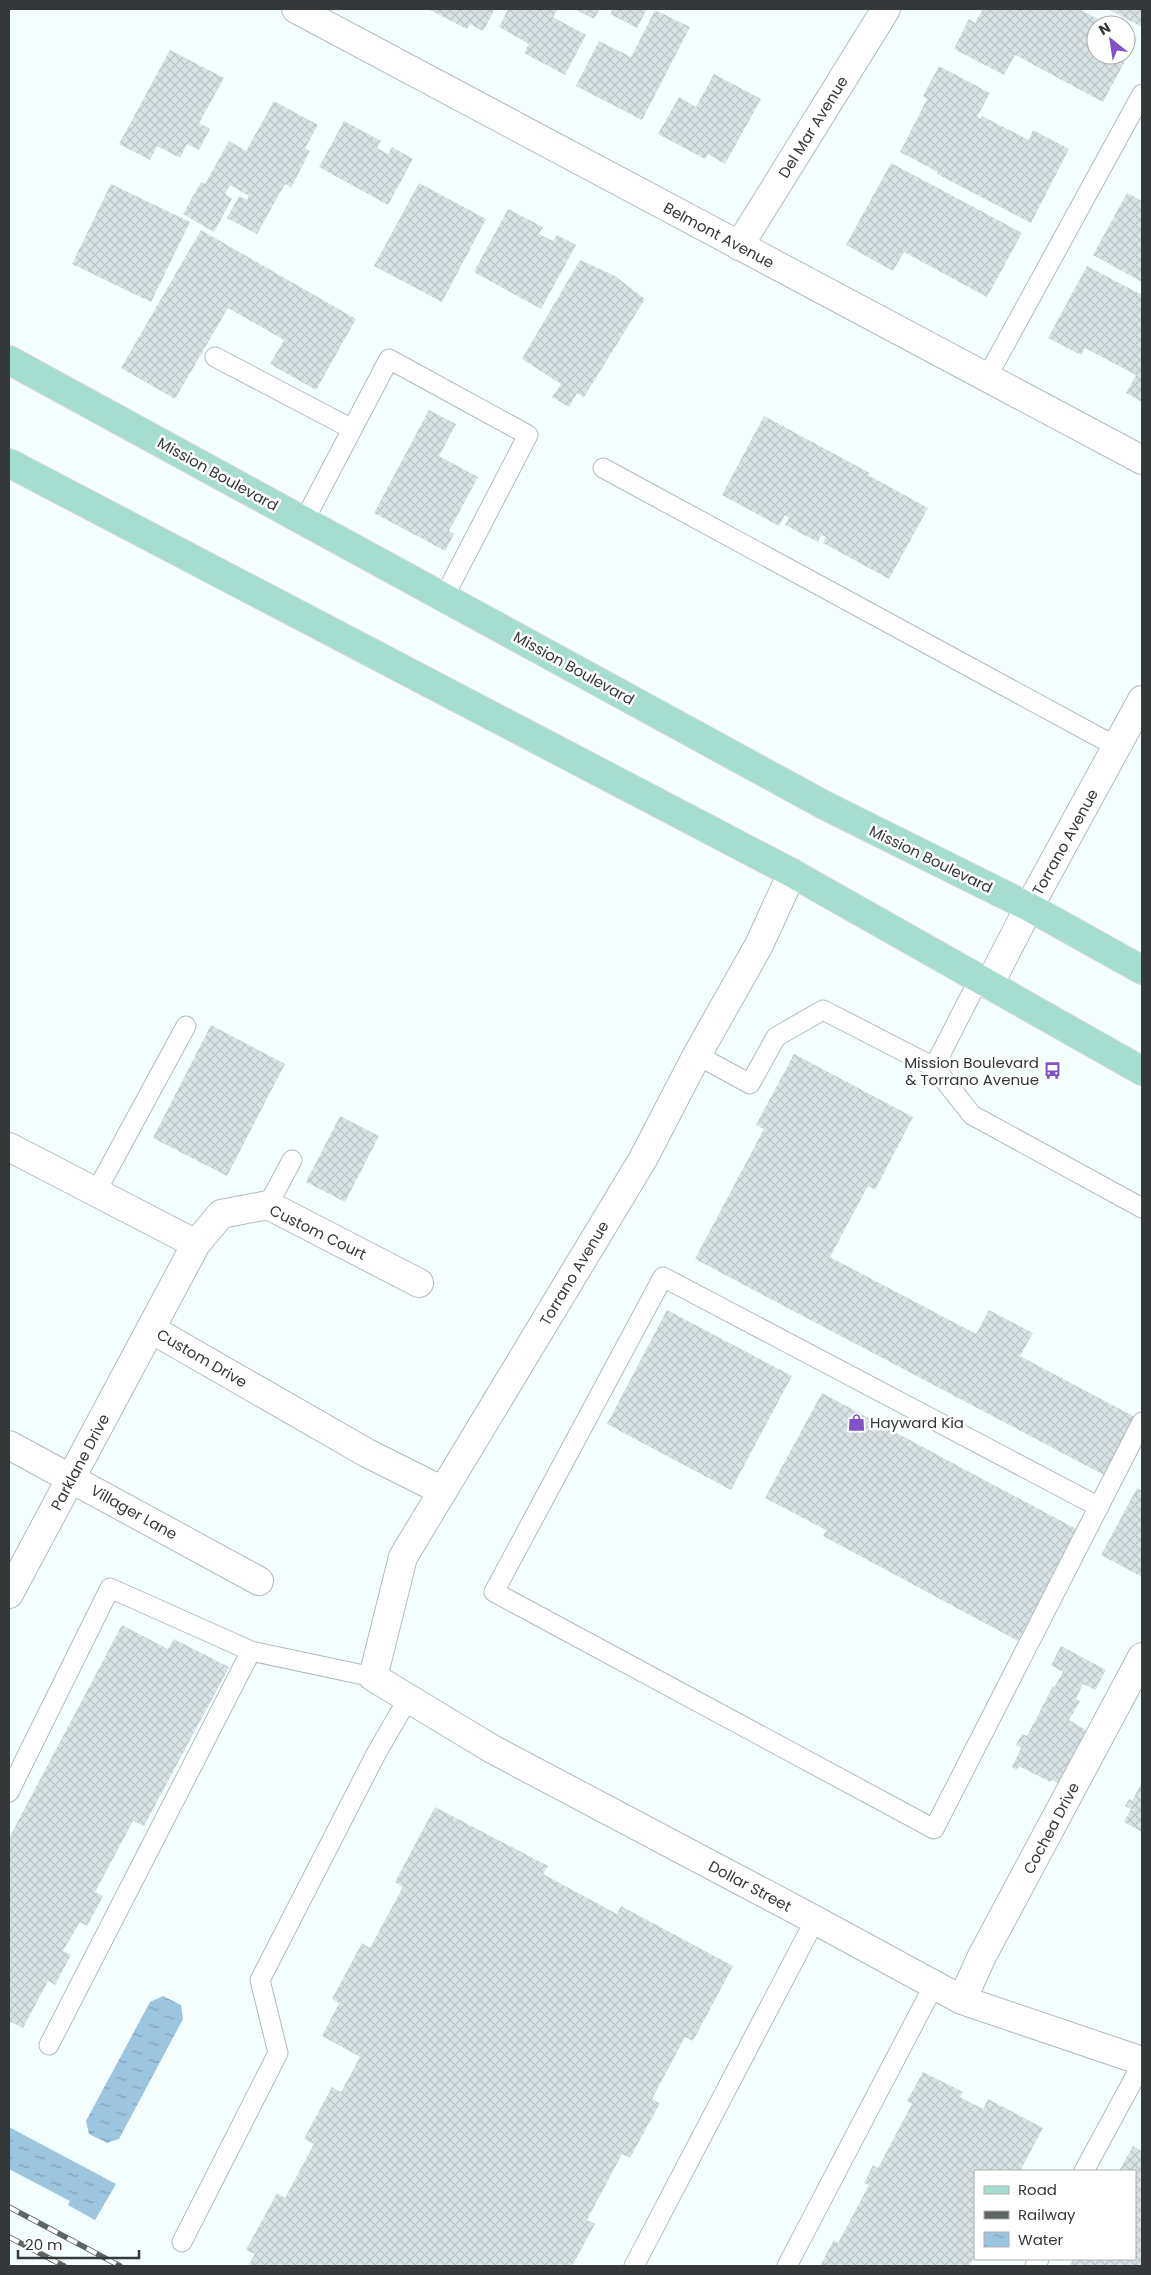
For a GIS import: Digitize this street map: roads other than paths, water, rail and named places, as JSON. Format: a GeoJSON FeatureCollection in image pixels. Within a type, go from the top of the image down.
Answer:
{"type":"FeatureCollection","features":[{"type":"Feature","properties":{"kind":"main road","name":"Mission Boulevard"},"geometry":{"type":"LineString","coordinates":[[9,360],[824,805],[1029,907],[1142,970]]}},
{"type":"Feature","properties":{"kind":"main road"},"geometry":{"type":"LineString","coordinates":[[9,463],[792,873],[1142,1071]]}},
{"type":"Feature","properties":{"kind":"street","name":"Belmont Avenue"},"geometry":{"type":"LineString","coordinates":[[296,9],[1142,460]]}},
{"type":"Feature","properties":{"kind":"street","name":"Del Mar Avenue"},"geometry":{"type":"LineString","coordinates":[[739,246],[886,9]]}},
{"type":"Feature","properties":{"kind":"street","name":"Torrano Avenue"},"geometry":{"type":"LineString","coordinates":[[984,982],[1029,907],[1142,700]]}},
{"type":"Feature","properties":{"kind":"street","name":"Torrano Avenue"},"geometry":{"type":"LineString","coordinates":[[373,1678],[403,1557],[643,1159],[697,1055],[759,945],[792,873]]}},
{"type":"Feature","properties":{"kind":"street"},"geometry":{"type":"LineString","coordinates":[[9,1147],[196,1244]]}},
{"type":"Feature","properties":{"kind":"street","name":"Custom Court"},"geometry":{"type":"LineString","coordinates":[[196,1244],[221,1214],[268,1205],[419,1283]]}},
{"type":"Feature","properties":{"kind":"street","name":"Custom Drive"},"geometry":{"type":"LineString","coordinates":[[196,1244],[151,1329],[367,1453],[443,1491]]}},
{"type":"Feature","properties":{"kind":"street","name":"Parklane Drive"},"geometry":{"type":"LineString","coordinates":[[9,1594],[151,1329]]}},
{"type":"Feature","properties":{"kind":"street","name":"Villager Lane"},"geometry":{"type":"LineString","coordinates":[[9,1445],[259,1581]]}},
{"type":"Feature","properties":{"kind":"street","name":"Cochea Drive"},"geometry":{"type":"LineString","coordinates":[[962,2000],[982,1956],[1142,1658]]}},
{"type":"Feature","properties":{"kind":"street","name":"Dollar Street"},"geometry":{"type":"LineString","coordinates":[[373,1678],[409,1697],[492,1749],[962,2000],[1142,2063]]}},
{"type":"Feature","properties":{"kind":"lane"},"geometry":{"type":"LineString","coordinates":[[986,377],[1142,94]]}},
{"type":"Feature","properties":{"kind":"lane"},"geometry":{"type":"LineString","coordinates":[[215,358],[352,429]]}},
{"type":"Feature","properties":{"kind":"lane"},"geometry":{"type":"LineString","coordinates":[[304,521],[389,359],[528,435],[444,598]]}},
{"type":"Feature","properties":{"kind":"lane"},"geometry":{"type":"LineString","coordinates":[[603,468],[1117,747]]}},
{"type":"Feature","properties":{"kind":"lane"},"geometry":{"type":"LineString","coordinates":[[934,1067],[984,982]]}},
{"type":"Feature","properties":{"kind":"lane"},"geometry":{"type":"LineString","coordinates":[[697,1055],[750,1084],[776,1037],[823,1010],[934,1067],[972,1115],[1142,1208]]}},
{"type":"Feature","properties":{"kind":"lane"},"geometry":{"type":"LineString","coordinates":[[96,1192],[186,1026]]}},
{"type":"Feature","properties":{"kind":"lane"},"geometry":{"type":"LineString","coordinates":[[268,1205],[292,1160]]}},
{"type":"Feature","properties":{"kind":"lane"},"geometry":{"type":"LineString","coordinates":[[1099,1507],[663,1277],[494,1592],[934,1829],[1099,1507],[1142,1422]]}},
{"type":"Feature","properties":{"kind":"lane"},"geometry":{"type":"LineString","coordinates":[[9,1792],[110,1588],[251,1651],[373,1678]]}},
{"type":"Feature","properties":{"kind":"lane"},"geometry":{"type":"LineString","coordinates":[[49,2045],[251,1651]]}},
{"type":"Feature","properties":{"kind":"lane"},"geometry":{"type":"LineString","coordinates":[[182,2242],[278,2053],[260,1980],[377,1752],[409,1697]]}},
{"type":"Feature","properties":{"kind":"lane"},"geometry":{"type":"LineString","coordinates":[[634,2266],[815,1920]]}},
{"type":"Feature","properties":{"kind":"lane"},"geometry":{"type":"LineString","coordinates":[[787,2266],[934,1985]]}},
{"type":"Feature","properties":{"kind":"lane"},"geometry":{"type":"LineString","coordinates":[[1085,2170],[1142,2063]]}},
{"type":"Feature","properties":{"kind":"water"},"geometry":{"type":"Polygon","coordinates":[[[163,1996],[181,2005],[183,2019],[119,2139],[107,2143],[89,2134],[86,2121],[150,2002],[163,1996]]]}},
{"type":"Feature","properties":{"kind":"water"},"geometry":{"type":"Polygon","coordinates":[[[9,2127],[116,2184],[95,2220],[68,2205],[70,2201],[9,2169],[9,2127]]]}},
{"type":"Feature","properties":{"kind":"railway"},"geometry":{"type":"LineString","coordinates":[[9,2207],[120,2266]]}},
{"type":"Feature","properties":{"kind":"railway"},"geometry":{"type":"LineString","coordinates":[[9,2237],[64,2266]]}},
{"type":"Feature","properties":{"kind":"place","name":"Mission Boulevard & Torrano Avenue"},"geometry":{"type":"Point","coordinates":[1053,1071]}},
{"type":"Feature","properties":{"kind":"place","name":"Hayward Kia"},"geometry":{"type":"Point","coordinates":[856,1422]}}]}
